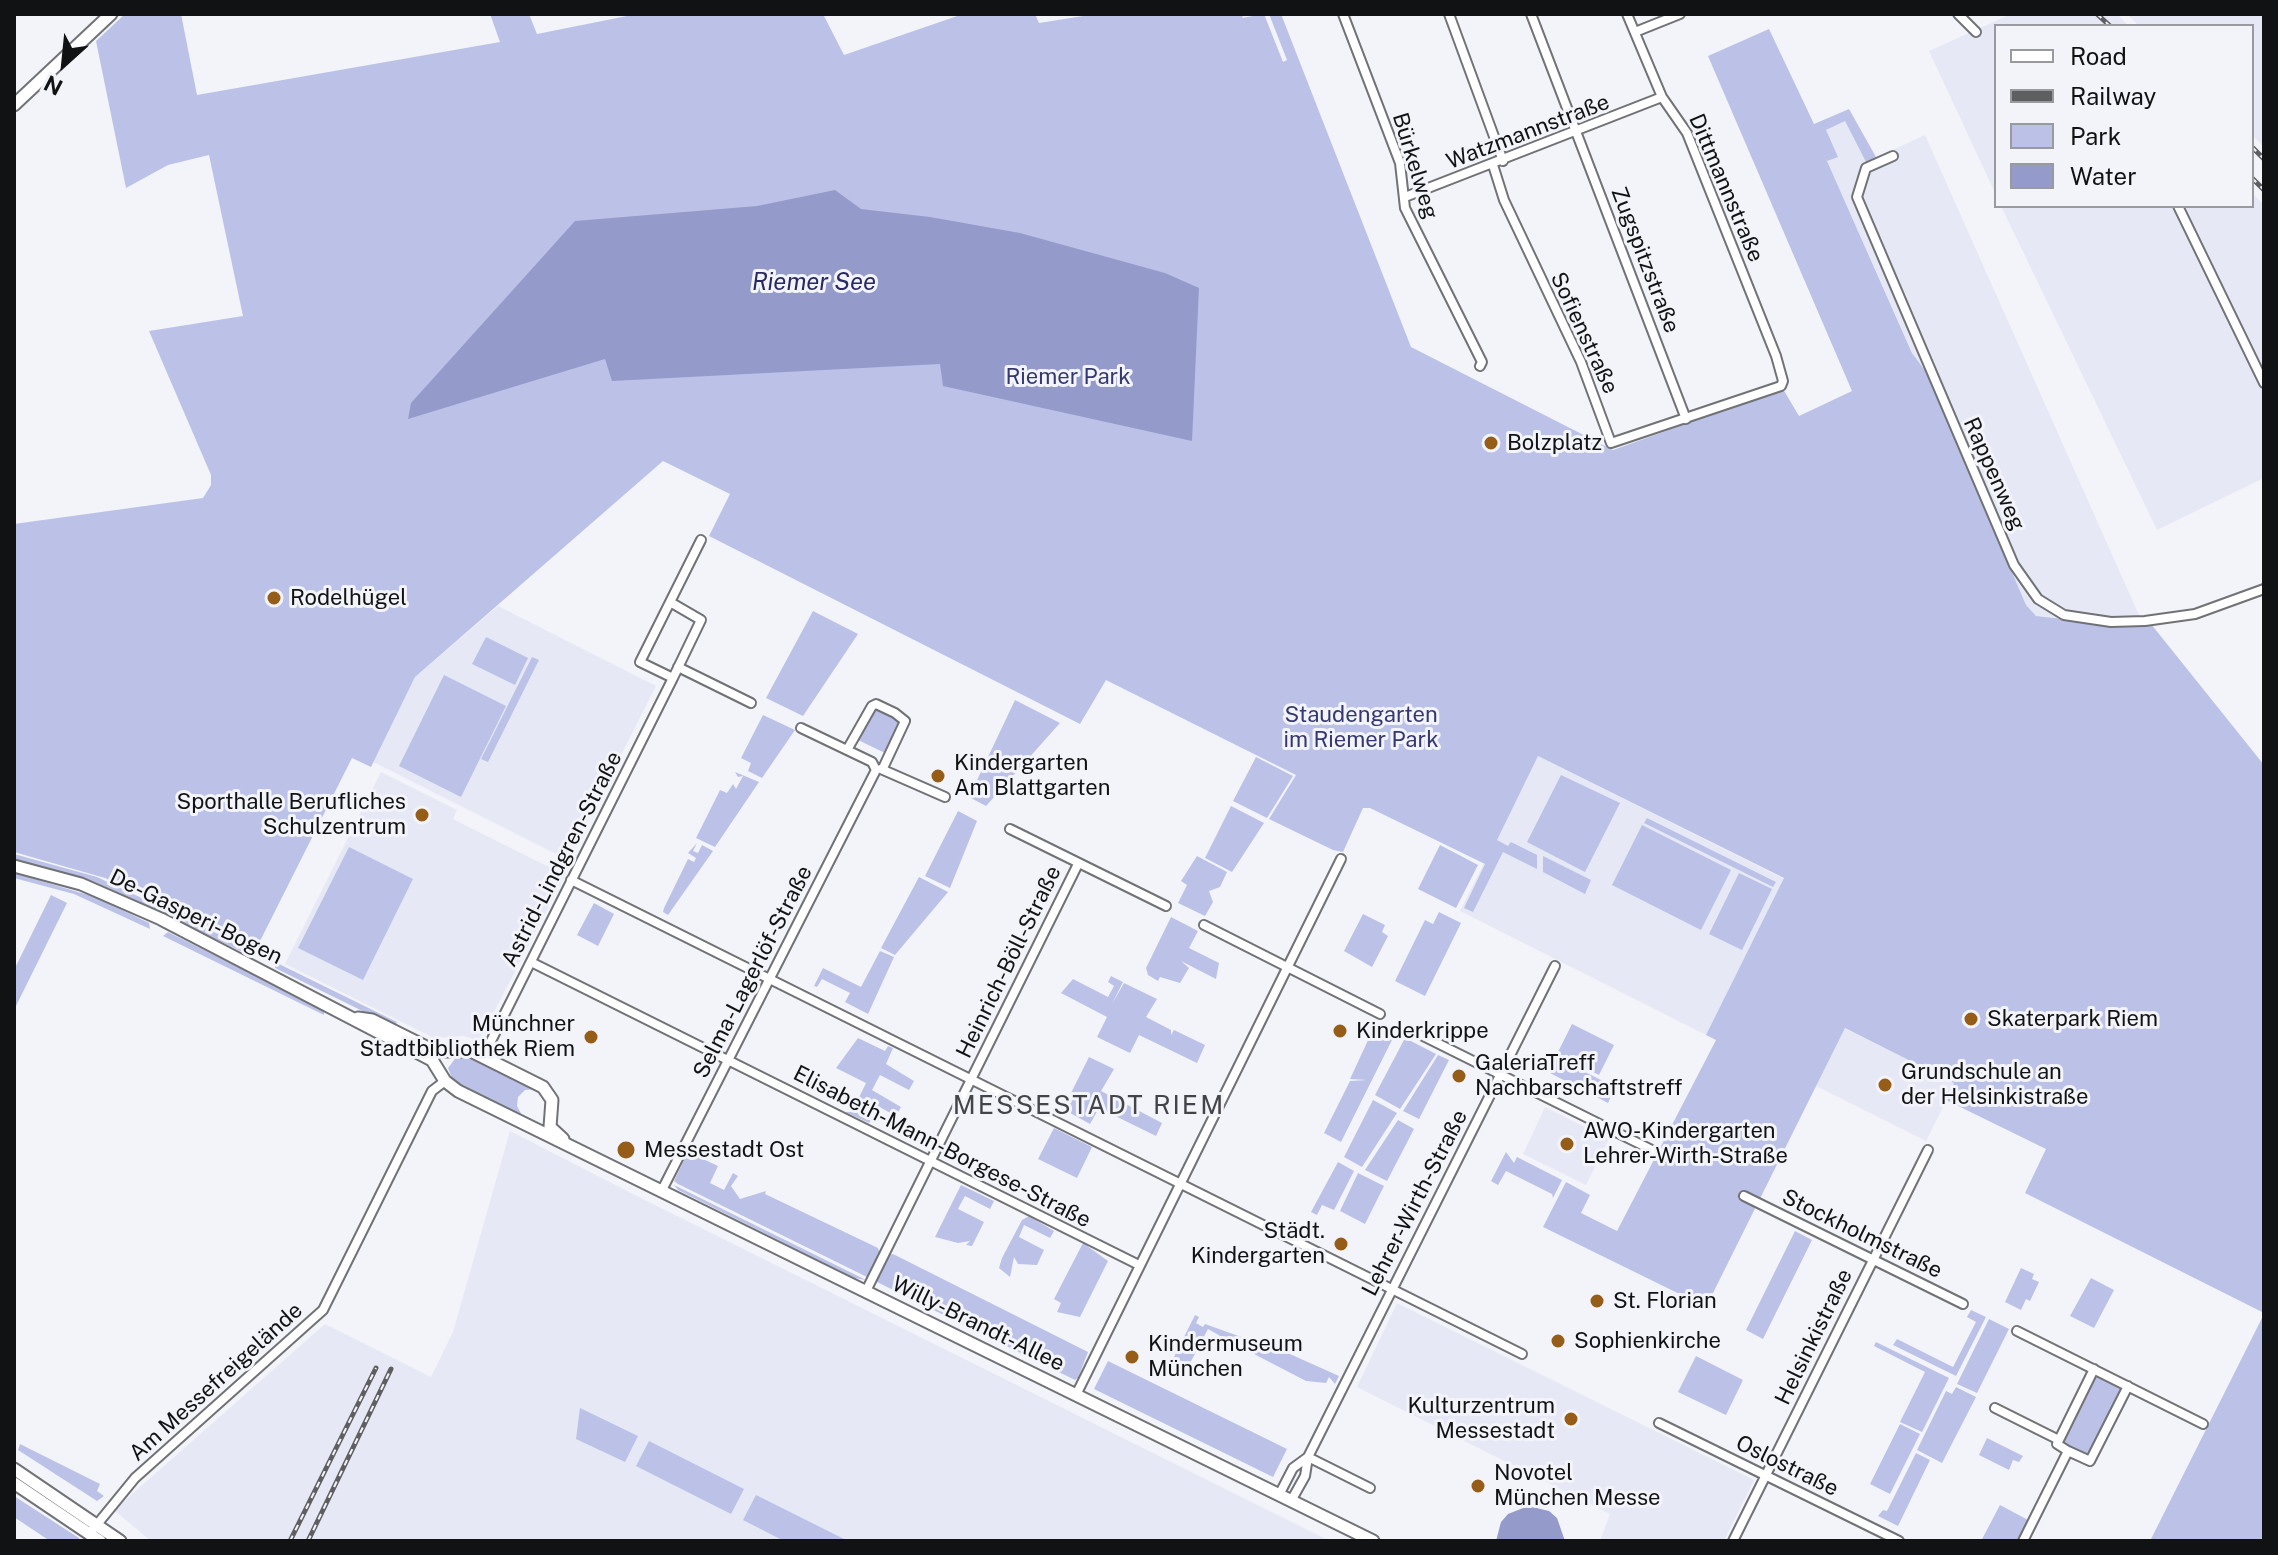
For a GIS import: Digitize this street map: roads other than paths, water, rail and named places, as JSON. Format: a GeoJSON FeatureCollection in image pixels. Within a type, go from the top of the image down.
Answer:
{"type":"FeatureCollection","features":[{"type":"Feature","properties":{"kind":"main road"},"geometry":{"type":"LineString","coordinates":[[14,105],[111,14]]}},
{"type":"Feature","properties":{"kind":"main road","name":"De-Gasperi-Bogen"},"geometry":{"type":"LineString","coordinates":[[14,866],[118,899],[356,1018],[369,1029],[432,1060],[443,1076]]}},
{"type":"Feature","properties":{"kind":"main road","name":"De-Gasperi-Bogen"},"geometry":{"type":"LineString","coordinates":[[356,1018],[372,1020],[434,1051],[453,1052]]}},
{"type":"Feature","properties":{"kind":"main road","name":"Willy-Brandt-Allee"},"geometry":{"type":"LineString","coordinates":[[453,1052],[465,1050],[543,1087],[552,1100],[548,1117],[553,1130],[566,1142]]}},
{"type":"Feature","properties":{"kind":"main road"},"geometry":{"type":"LineString","coordinates":[[443,1076],[453,1052]]}},
{"type":"Feature","properties":{"kind":"main road","name":"Willy-Brandt-Allee"},"geometry":{"type":"LineString","coordinates":[[443,1076],[527,1126],[566,1142],[1373,1541]]}},
{"type":"Feature","properties":{"kind":"main road"},"geometry":{"type":"LineString","coordinates":[[527,1126],[548,1117]]}},
{"type":"Feature","properties":{"kind":"main road"},"geometry":{"type":"LineString","coordinates":[[14,1469],[95,1532]]}},
{"type":"Feature","properties":{"kind":"main road"},"geometry":{"type":"LineString","coordinates":[[14,1483],[95,1532],[120,1541]]}},
{"type":"Feature","properties":{"kind":"street","name":"Bürkelweg"},"geometry":{"type":"LineString","coordinates":[[1343,14],[1400,163],[1411,222],[1482,362],[1480,366]]}},
{"type":"Feature","properties":{"kind":"street"},"geometry":{"type":"LineString","coordinates":[[1449,14],[1503,161]]}},
{"type":"Feature","properties":{"kind":"street","name":"Zugspitzstraße"},"geometry":{"type":"LineString","coordinates":[[1531,14],[1686,419]]}},
{"type":"Feature","properties":{"kind":"street","name":"Dittmannstraße"},"geometry":{"type":"LineString","coordinates":[[1627,14],[1662,97],[1687,133],[1783,381],[1781,386],[1686,419]]}},
{"type":"Feature","properties":{"kind":"street"},"geometry":{"type":"LineString","coordinates":[[1635,32],[1680,14]]}},
{"type":"Feature","properties":{"kind":"street"},"geometry":{"type":"LineString","coordinates":[[1958,14],[1976,32]]}},
{"type":"Feature","properties":{"kind":"street","name":"Watzmannstraße"},"geometry":{"type":"LineString","coordinates":[[1405,197],[1662,97]]}},
{"type":"Feature","properties":{"kind":"street","name":"Rappenweg"},"geometry":{"type":"LineString","coordinates":[[1893,156],[1866,168],[1857,197],[2014,565],[2038,599],[2064,615],[2111,622],[2145,621],[2195,614],[2264,589]]}},
{"type":"Feature","properties":{"kind":"street","name":"Sofienstraße"},"geometry":{"type":"LineString","coordinates":[[1493,165],[1504,200],[1581,362],[1611,443],[1686,419]]}},
{"type":"Feature","properties":{"kind":"street"},"geometry":{"type":"LineString","coordinates":[[2179,208],[2264,383]]}},
{"type":"Feature","properties":{"kind":"street"},"geometry":{"type":"LineString","coordinates":[[673,678],[640,662],[701,540]]}},
{"type":"Feature","properties":{"kind":"street","name":"Astrid-Lindgren-Straße"},"geometry":{"type":"LineString","coordinates":[[483,1057],[701,620],[670,602]]}},
{"type":"Feature","properties":{"kind":"street"},"geometry":{"type":"LineString","coordinates":[[678,667],[751,703]]}},
{"type":"Feature","properties":{"kind":"street","name":"Selma-Lagerlöf-Straße"},"geometry":{"type":"LineString","coordinates":[[662,1190],[905,721],[876,704],[872,706],[847,750]]}},
{"type":"Feature","properties":{"kind":"street"},"geometry":{"type":"LineString","coordinates":[[801,728],[872,762],[879,769],[945,797]]}},
{"type":"Feature","properties":{"kind":"street"},"geometry":{"type":"LineString","coordinates":[[1010,829],[1166,906]]}},
{"type":"Feature","properties":{"kind":"street"},"geometry":{"type":"LineString","coordinates":[[1076,1395],[1341,859]]}},
{"type":"Feature","properties":{"kind":"street","name":"Heinrich-Böll-Straße"},"geometry":{"type":"LineString","coordinates":[[866,1291],[1078,864]]}},
{"type":"Feature","properties":{"kind":"street"},"geometry":{"type":"LineString","coordinates":[[571,880],[1522,1354]]}},
{"type":"Feature","properties":{"kind":"street"},"geometry":{"type":"LineString","coordinates":[[1204,925],[1380,1014]]}},
{"type":"Feature","properties":{"kind":"street","name":"Elisabeth-Mann-Borgese-Straße"},"geometry":{"type":"LineString","coordinates":[[531,962],[1139,1265]]}},
{"type":"Feature","properties":{"kind":"street","name":"Lehrer-Wirth-Straße"},"geometry":{"type":"LineString","coordinates":[[1285,1498],[1305,1476],[1308,1457],[1555,966]]}},
{"type":"Feature","properties":{"kind":"street"},"geometry":{"type":"LineString","coordinates":[[1421,1035],[1666,1157]]}},
{"type":"Feature","properties":{"kind":"street","name":"Am Messefreigelände"},"geometry":{"type":"LineString","coordinates":[[95,1532],[152,1462],[323,1310],[432,1091],[443,1076]]}},
{"type":"Feature","properties":{"kind":"street","name":"Helsinkistraße"},"geometry":{"type":"LineString","coordinates":[[1733,1541],[1928,1150]]}},
{"type":"Feature","properties":{"kind":"street","name":"Stockholmstraße"},"geometry":{"type":"LineString","coordinates":[[1744,1196],[1963,1304]]}},
{"type":"Feature","properties":{"kind":"street"},"geometry":{"type":"LineString","coordinates":[[2017,1331],[2203,1424]]}},
{"type":"Feature","properties":{"kind":"street"},"geometry":{"type":"LineString","coordinates":[[2094,1369],[2057,1444],[2068,1451],[2090,1461],[2128,1386]]}},
{"type":"Feature","properties":{"kind":"street"},"geometry":{"type":"LineString","coordinates":[[1995,1408],[2059,1440]]}},
{"type":"Feature","properties":{"kind":"street","name":"Oslostraße"},"geometry":{"type":"LineString","coordinates":[[1659,1423],[1899,1541]]}},
{"type":"Feature","properties":{"kind":"street"},"geometry":{"type":"LineString","coordinates":[[2023,1541],[2068,1451]]}},
{"type":"Feature","properties":{"kind":"street"},"geometry":{"type":"LineString","coordinates":[[1308,1457],[1370,1488]]}},
{"type":"Feature","properties":{"kind":"street","name":"Lehrer-Wirth-Straße"},"geometry":{"type":"LineString","coordinates":[[1285,1498],[1293,1468],[1308,1457]]}},
{"type":"Feature","properties":{"kind":"water","name":"Riemer See"},"geometry":{"type":"Polygon","coordinates":[[[835,190],[861,209],[1020,233],[1165,273],[1199,288],[1192,441],[943,386],[940,364],[612,381],[605,359],[408,419],[411,403],[575,221],[757,206],[835,190]]]}},
{"type":"Feature","properties":{"kind":"water"},"geometry":{"type":"Polygon","coordinates":[[[1528,1506],[1549,1511],[1557,1518],[1565,1541],[1496,1541],[1501,1522],[1508,1514],[1528,1506]]]}},
{"type":"Feature","properties":{"kind":"railway"},"geometry":{"type":"LineString","coordinates":[[2097,14],[2108,24]]}},
{"type":"Feature","properties":{"kind":"railway"},"geometry":{"type":"LineString","coordinates":[[2254,149],[2264,159]]}},
{"type":"Feature","properties":{"kind":"railway"},"geometry":{"type":"LineString","coordinates":[[2254,180],[2264,190]]}},
{"type":"Feature","properties":{"kind":"railway"},"geometry":{"type":"LineString","coordinates":[[290,1541],[376,1368]]}},
{"type":"Feature","properties":{"kind":"railway"},"geometry":{"type":"LineString","coordinates":[[308,1541],[391,1369]]}},
{"type":"Feature","properties":{"kind":"place","name":"Bolzplatz"},"geometry":{"type":"Point","coordinates":[1491,443]}},
{"type":"Feature","properties":{"kind":"place","name":"Rodelhügel"},"geometry":{"type":"Point","coordinates":[274,598]}},
{"type":"Feature","properties":{"kind":"place","name":"Kindergarten Am Blattgarten"},"geometry":{"type":"Point","coordinates":[938,776]}},
{"type":"Feature","properties":{"kind":"place","name":"Sporthalle Berufliches Schulzentrum"},"geometry":{"type":"Point","coordinates":[422,815]}},
{"type":"Feature","properties":{"kind":"place","name":"Skaterpark Riem"},"geometry":{"type":"Point","coordinates":[1971,1019]}},
{"type":"Feature","properties":{"kind":"place","name":"Kinderkrippe"},"geometry":{"type":"Point","coordinates":[1340,1031]}},
{"type":"Feature","properties":{"kind":"place","name":"Münchner Stadtbibliothek Riem"},"geometry":{"type":"Point","coordinates":[591,1037]}},
{"type":"Feature","properties":{"kind":"place","name":"GaleriaTreff Nachbarschaftstreff"},"geometry":{"type":"Point","coordinates":[1459,1076]}},
{"type":"Feature","properties":{"kind":"place","name":"Grundschule an der Helsinkistraße"},"geometry":{"type":"Point","coordinates":[1885,1085]}},
{"type":"Feature","properties":{"kind":"place","name":"AWO-Kindergarten Lehrer-Wirth-Straße"},"geometry":{"type":"Point","coordinates":[1567,1144]}},
{"type":"Feature","properties":{"kind":"place","name":"Messestadt Ost"},"geometry":{"type":"Point","coordinates":[626,1150]}},
{"type":"Feature","properties":{"kind":"place","name":"Städt. Kindergarten"},"geometry":{"type":"Point","coordinates":[1341,1244]}},
{"type":"Feature","properties":{"kind":"place","name":"St. Florian"},"geometry":{"type":"Point","coordinates":[1597,1301]}},
{"type":"Feature","properties":{"kind":"place","name":"Sophienkirche"},"geometry":{"type":"Point","coordinates":[1558,1341]}},
{"type":"Feature","properties":{"kind":"place","name":"Kindermuseum München"},"geometry":{"type":"Point","coordinates":[1132,1357]}},
{"type":"Feature","properties":{"kind":"place","name":"Kulturzentrum Messestadt"},"geometry":{"type":"Point","coordinates":[1571,1419]}},
{"type":"Feature","properties":{"kind":"place","name":"Novotel München Messe"},"geometry":{"type":"Point","coordinates":[1478,1486]}},
{"type":"Feature","properties":{"kind":"district","name":"MESSESTADT RIEM"},"geometry":{"type":"Point","coordinates":[1089,1106]}},
{"type":"Feature","properties":{"kind":"park label","name":"Riemer Park"},"geometry":{"type":"Point","coordinates":[1068,377]}},
{"type":"Feature","properties":{"kind":"park label","name":"Staudengarten im Riemer Park"},"geometry":{"type":"Point","coordinates":[1361,728]}}]}
